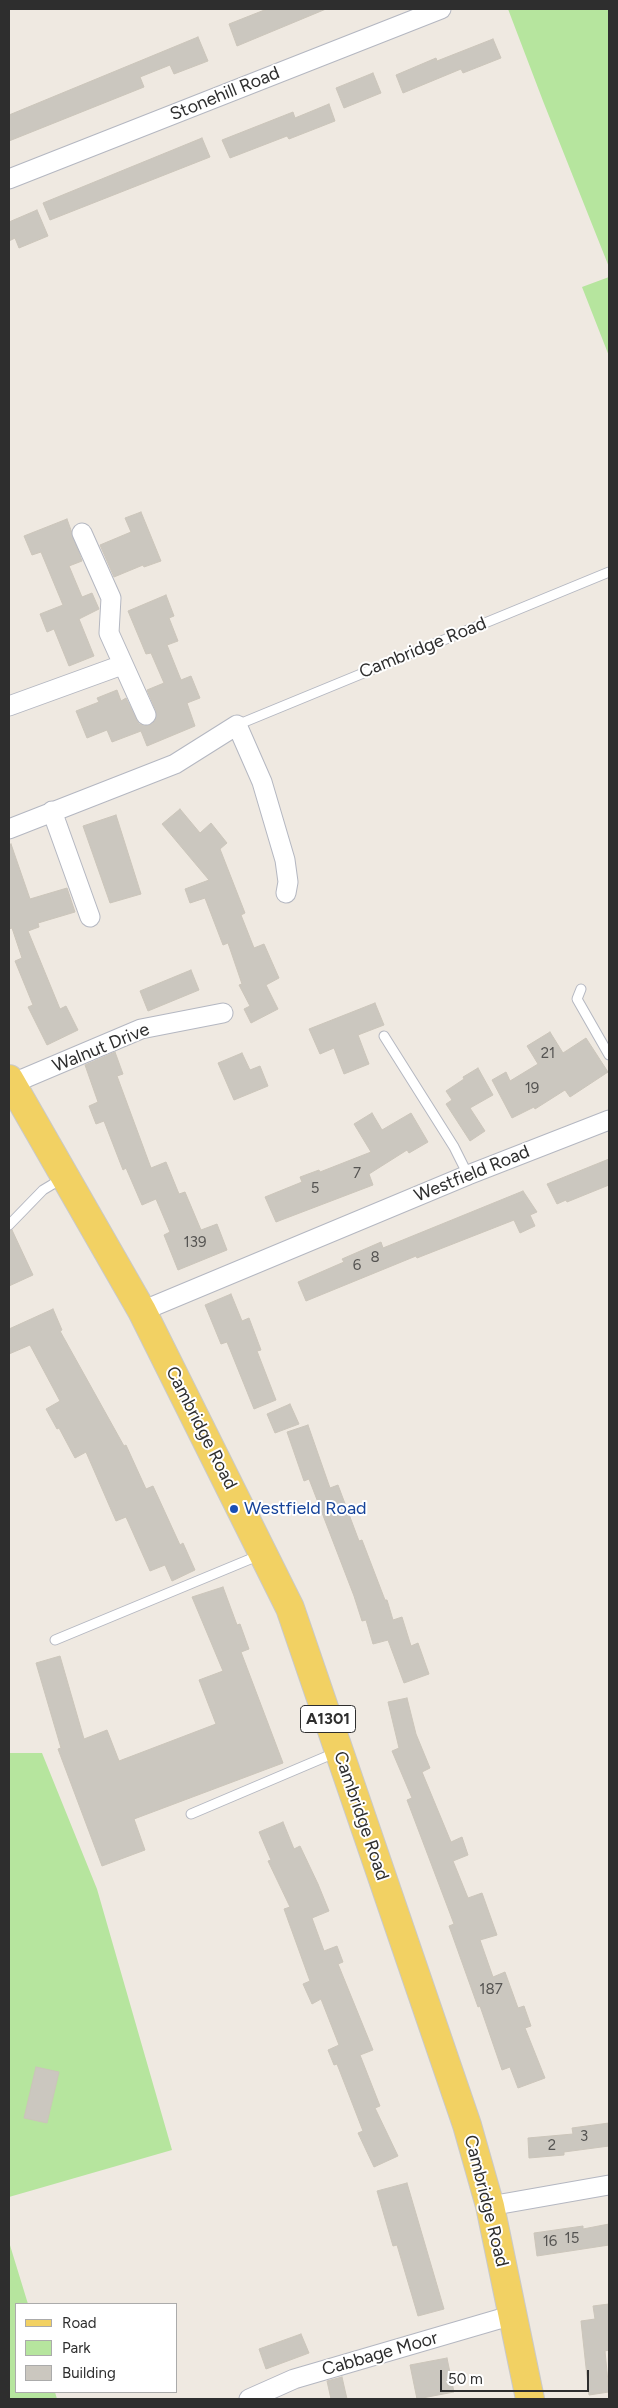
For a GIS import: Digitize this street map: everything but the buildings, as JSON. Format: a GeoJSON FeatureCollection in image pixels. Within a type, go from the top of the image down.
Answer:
{"type":"FeatureCollection","features":[{"type":"Feature","properties":{"kind":"main road","name":"Cambridge Road"},"geometry":{"type":"LineString","coordinates":[[10,1082],[142,1311],[290,1608],[467,2125],[490,2206],[530,2399]]}},
{"type":"Feature","properties":{"kind":"street","name":"Stonehill Road"},"geometry":{"type":"LineString","coordinates":[[9,179],[441,9]]}},
{"type":"Feature","properties":{"kind":"street"},"geometry":{"type":"LineString","coordinates":[[82,533],[111,598],[109,634],[146,715]]}},
{"type":"Feature","properties":{"kind":"street"},"geometry":{"type":"LineString","coordinates":[[9,706],[122,665]]}},
{"type":"Feature","properties":{"kind":"street"},"geometry":{"type":"LineString","coordinates":[[237,725],[262,782],[285,860],[288,882],[286,893]]}},
{"type":"Feature","properties":{"kind":"street","name":"Cambridge Road"},"geometry":{"type":"LineString","coordinates":[[9,829],[175,764],[237,725]]}},
{"type":"Feature","properties":{"kind":"street"},"geometry":{"type":"LineString","coordinates":[[52,811],[90,917]]}},
{"type":"Feature","properties":{"kind":"street","name":"Walnut Drive"},"geometry":{"type":"LineString","coordinates":[[10,1082],[140,1029],[223,1013]]}},
{"type":"Feature","properties":{"kind":"street","name":"Westfield Road"},"geometry":{"type":"LineString","coordinates":[[142,1311],[468,1175],[609,1120]]}},
{"type":"Feature","properties":{"kind":"street"},"geometry":{"type":"LineString","coordinates":[[490,2206],[609,2185]]}},
{"type":"Feature","properties":{"kind":"street","name":"Cabbage Moor"},"geometry":{"type":"LineString","coordinates":[[249,2399],[294,2379],[513,2315]]}},
{"type":"Feature","properties":{"kind":"lane","name":"Cambridge Road"},"geometry":{"type":"LineString","coordinates":[[237,725],[609,572]]}},
{"type":"Feature","properties":{"kind":"lane"},"geometry":{"type":"LineString","coordinates":[[581,989],[577,999],[609,1055]]}},
{"type":"Feature","properties":{"kind":"lane"},"geometry":{"type":"LineString","coordinates":[[384,1036],[454,1147],[468,1175]]}},
{"type":"Feature","properties":{"kind":"lane"},"geometry":{"type":"LineString","coordinates":[[9,1225],[43,1190],[64,1177]]}},
{"type":"Feature","properties":{"kind":"lane"},"geometry":{"type":"LineString","coordinates":[[55,1640],[264,1554]]}},
{"type":"Feature","properties":{"kind":"lane"},"geometry":{"type":"LineString","coordinates":[[191,1814],[339,1751]]}},
{"type":"Feature","properties":{"kind":"green space"},"geometry":{"type":"Polygon","coordinates":[[[508,9],[609,9],[609,267],[543,101],[508,9]]]}},
{"type":"Feature","properties":{"kind":"green space"},"geometry":{"type":"Polygon","coordinates":[[[609,277],[609,356],[582,287],[609,277]]]}},
{"type":"Feature","properties":{"kind":"green space"},"geometry":{"type":"Polygon","coordinates":[[[9,1753],[42,1753],[97,1889],[172,2150],[9,2197],[9,1753]]]}},
{"type":"Feature","properties":{"kind":"green space"},"geometry":{"type":"Polygon","coordinates":[[[9,2242],[28,2303],[15,2303],[15,2393],[55,2393],[57,2399],[9,2399],[9,2242]]]}},
{"type":"Feature","properties":{"kind":"place","name":"Westfield Road"},"geometry":{"type":"Point","coordinates":[234,1509]}}]}
